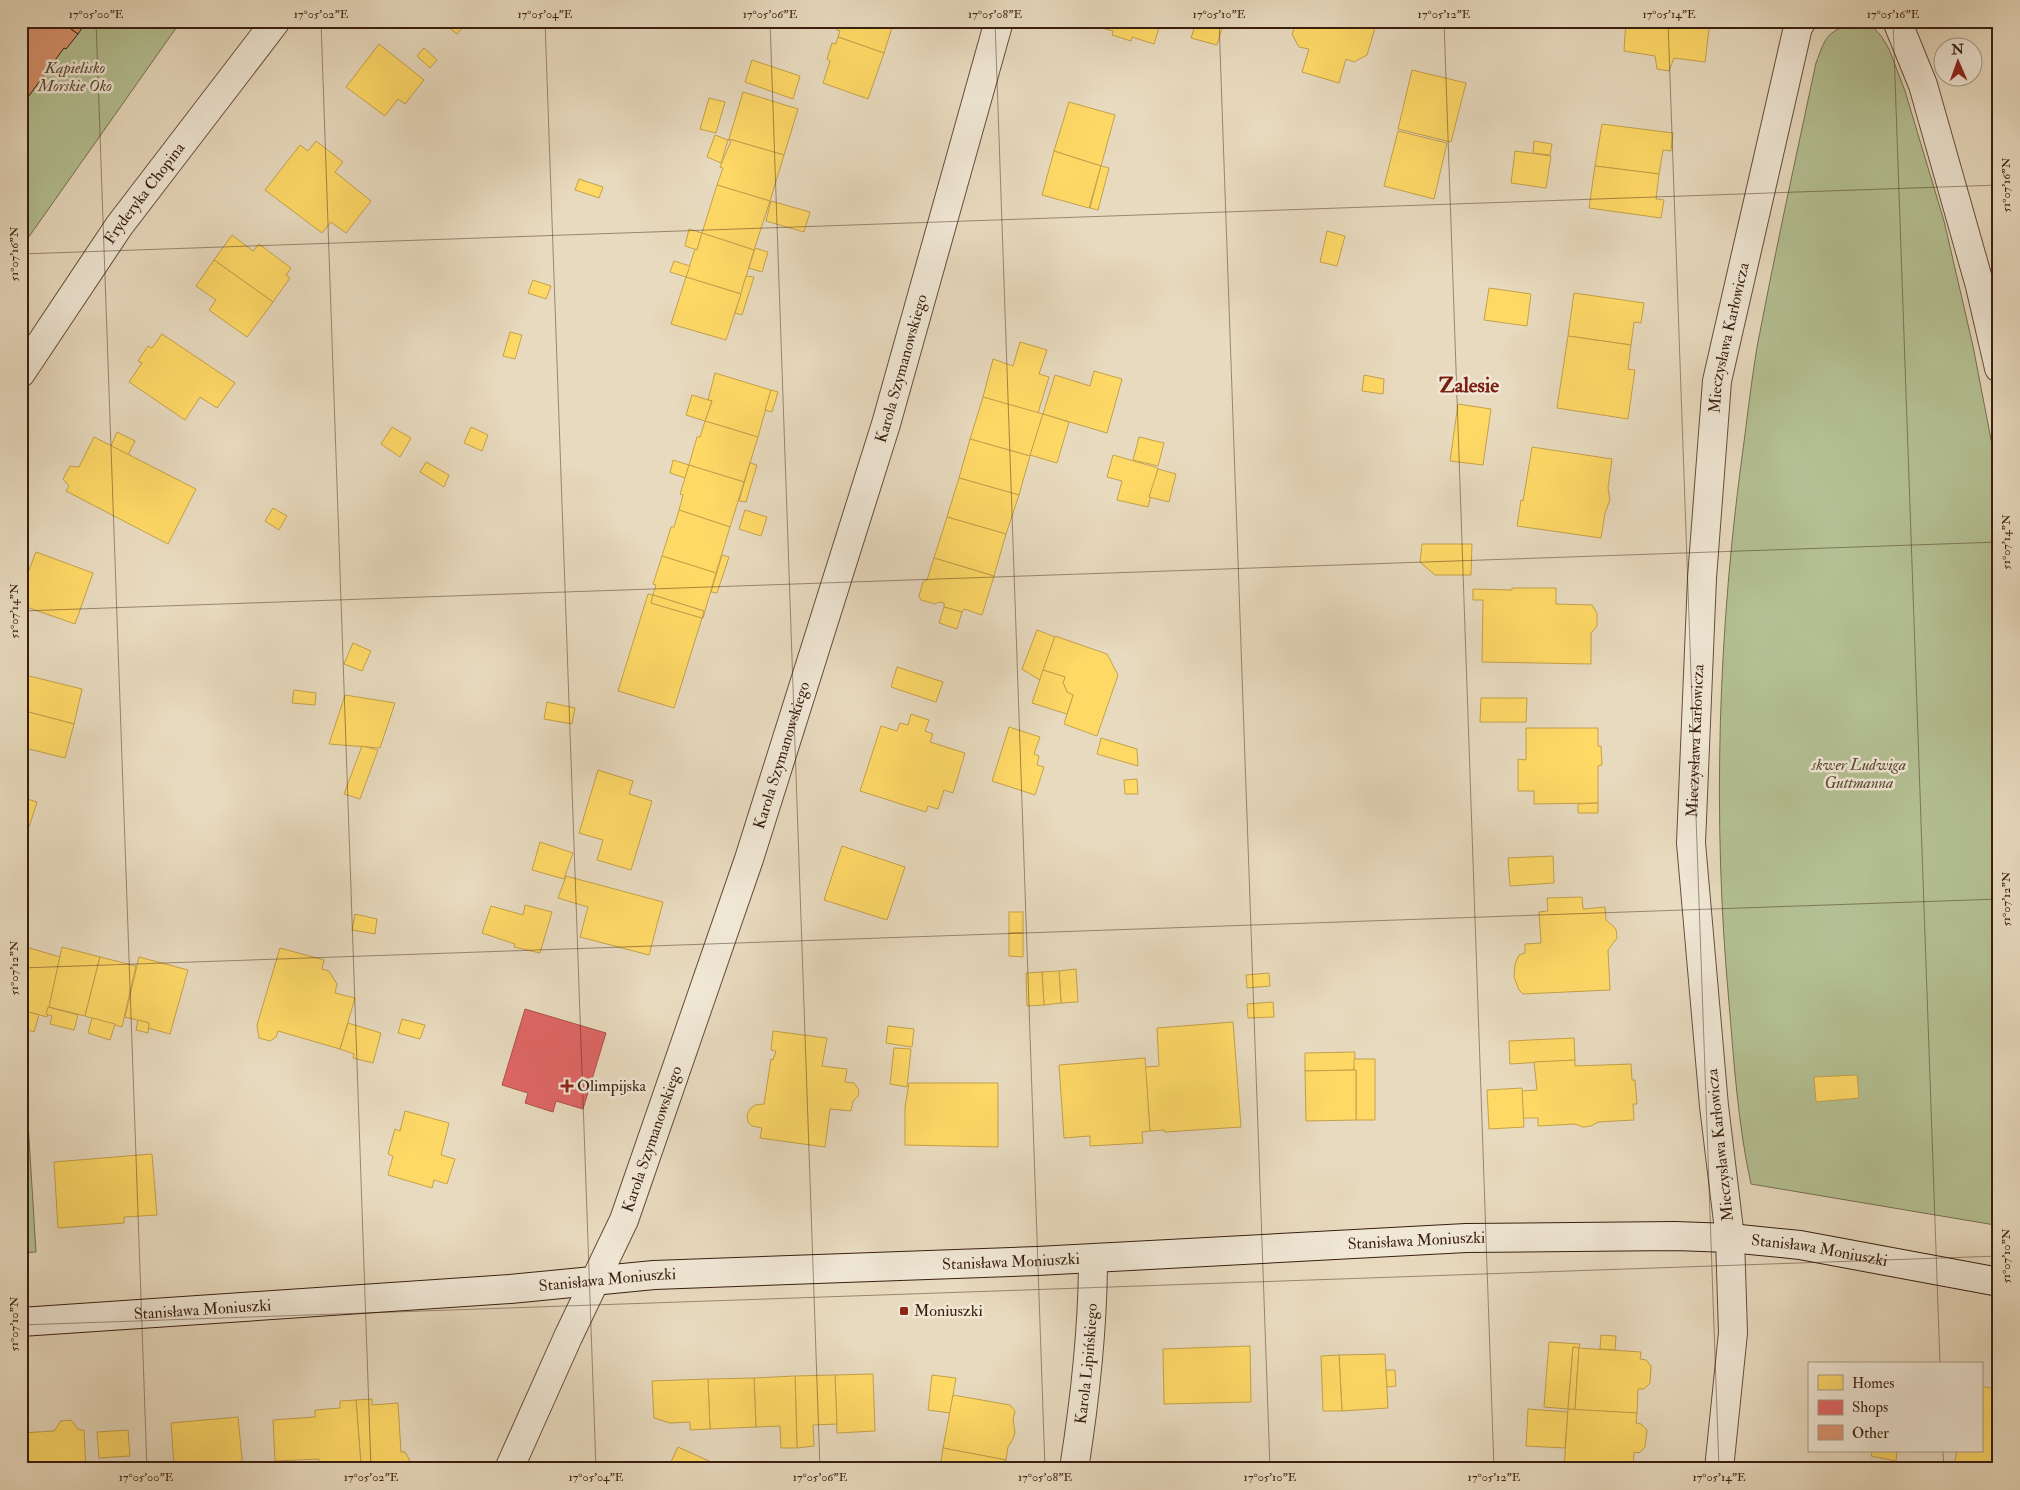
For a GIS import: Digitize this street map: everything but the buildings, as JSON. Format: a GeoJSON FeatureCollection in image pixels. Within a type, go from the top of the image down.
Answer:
{"type":"FeatureCollection","features":[{"type":"Feature","properties":{"kind":"street","name":"Fryderyka Chopina"},"geometry":{"type":"LineString","coordinates":[[21,373],[119,226],[276,21]]}},
{"type":"Feature","properties":{"kind":"street","name":"Karola Szymanowskiego"},"geometry":{"type":"LineString","coordinates":[[509,1469],[594,1281],[624,1220],[750,860],[886,424],[999,21]]}},
{"type":"Feature","properties":{"kind":"street","name":"Mieczysława Karłowicza"},"geometry":{"type":"LineString","coordinates":[[1719,1469],[1733,1333],[1730,1238],[1714,1106],[1691,843],[1702,578],[1717,381],[1798,27],[1802,21]]}},
{"type":"Feature","properties":{"kind":"street"},"geometry":{"type":"LineString","coordinates":[[1897,21],[1923,85],[1980,286],[1999,368]]}},
{"type":"Feature","properties":{"kind":"street","name":"Stanisława Moniuszki"},"geometry":{"type":"LineString","coordinates":[[21,1322],[594,1281],[654,1275],[1093,1259],[1466,1238],[1675,1236],[1730,1238],[1800,1245],[1999,1282]]}},
{"type":"Feature","properties":{"kind":"street","name":"Karola Lipińskiego"},"geometry":{"type":"LineString","coordinates":[[1074,1469],[1085,1397],[1093,1314],[1093,1259]]}},
{"type":"Feature","properties":{"kind":"green space","name":"Kąpielisko Morskie Oko"},"geometry":{"type":"Polygon","coordinates":[[[21,21],[181,21],[21,248],[21,21]]]}},
{"type":"Feature","properties":{"kind":"green space","name":"skwer Ludwiga Guttmanna"},"geometry":{"type":"Polygon","coordinates":[[[1851,23],[1864,23],[1874,28],[1882,37],[1889,49],[1905,91],[1944,221],[1973,346],[1999,481],[1999,1198],[1995,1225],[1751,1184],[1740,1117],[1724,933],[1719,793],[1723,652],[1735,512],[1757,347],[1816,63],[1828,37],[1836,30],[1851,23]]]}},
{"type":"Feature","properties":{"kind":"green space"},"geometry":{"type":"Polygon","coordinates":[[[21,1120],[28,1122],[36,1252],[21,1253],[21,1120]]]}},
{"type":"Feature","properties":{"kind":"place","name":"Olimpijska"},"geometry":{"type":"Point","coordinates":[567,1086]}},
{"type":"Feature","properties":{"kind":"place","name":"Moniuszki"},"geometry":{"type":"Point","coordinates":[904,1311]}},
{"type":"Feature","properties":{"kind":"district","name":"Zalesie"},"geometry":{"type":"Point","coordinates":[1469,385]}}]}
